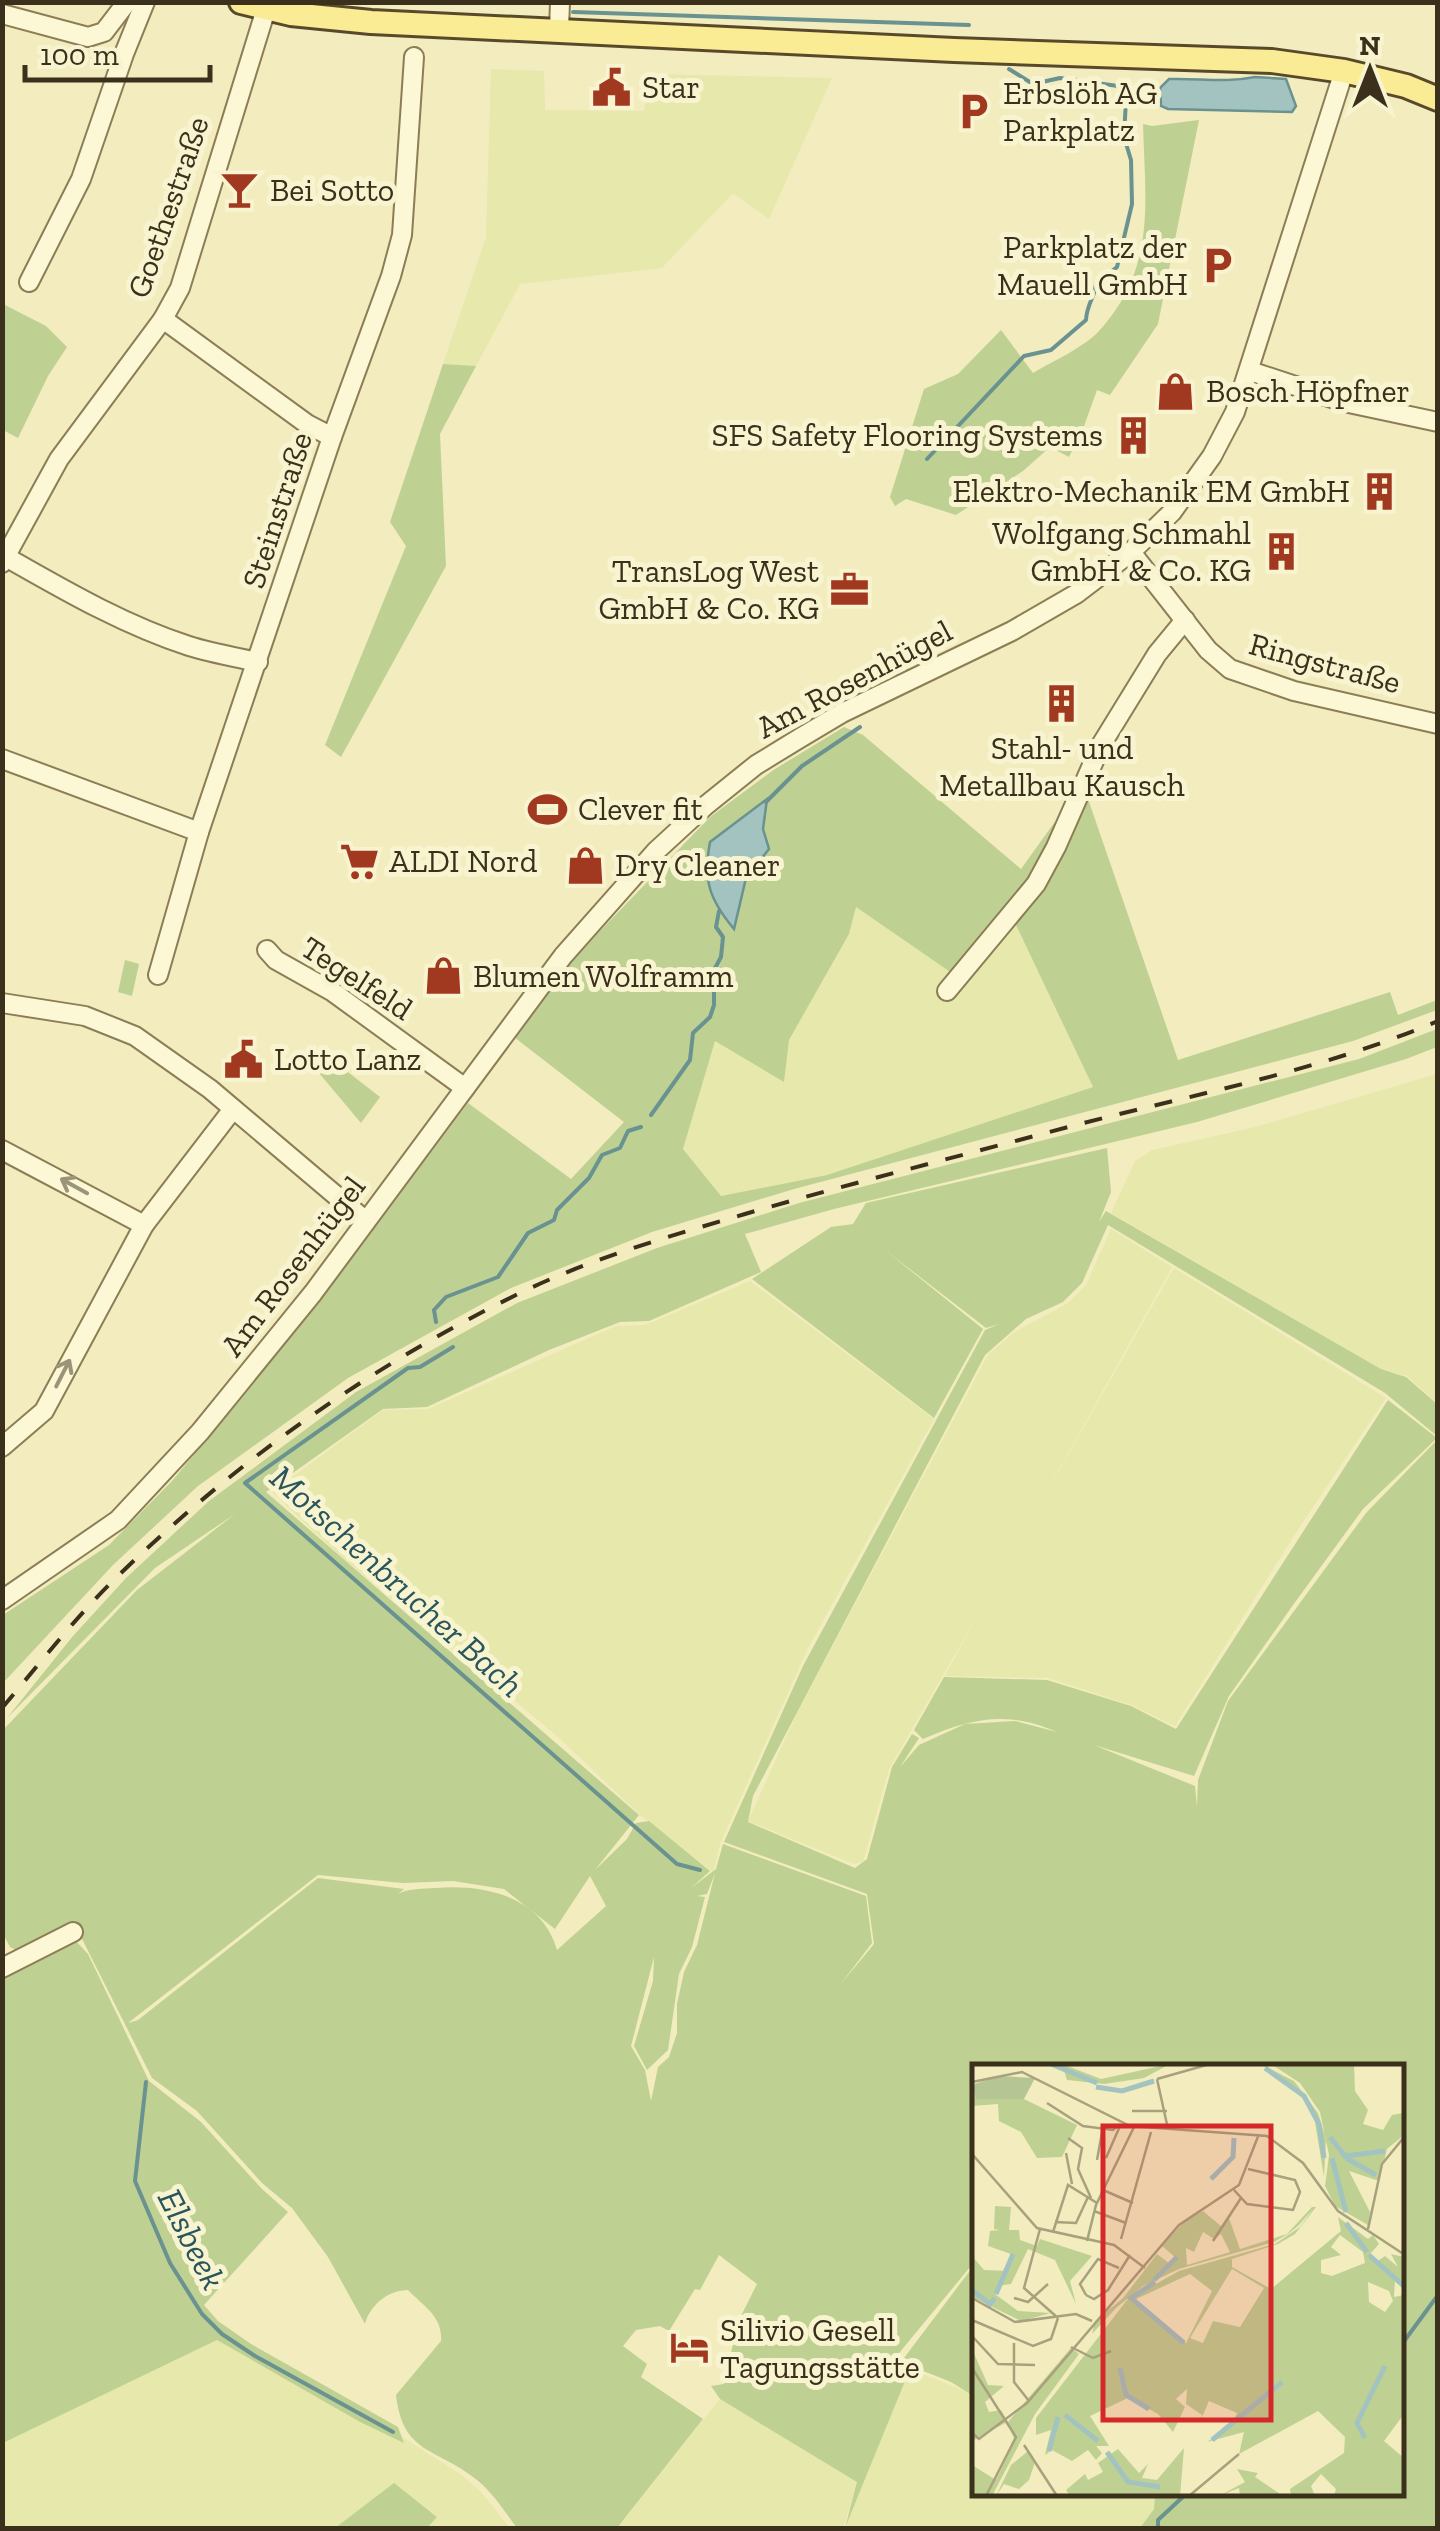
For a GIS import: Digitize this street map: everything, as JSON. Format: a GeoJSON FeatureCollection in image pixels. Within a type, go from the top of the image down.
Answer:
{"type":"FeatureCollection","features":[{"type":"Feature","properties":{"kind":"main road"},"geometry":{"type":"LineString","coordinates":[[241,2],[266,9],[371,22],[1272,61],[1344,71],[1406,86],[1438,99]]}},
{"type":"Feature","properties":{"kind":"street"},"geometry":{"type":"LineString","coordinates":[[2,14],[88,36],[104,32],[127,2]]}},
{"type":"Feature","properties":{"kind":"street"},"geometry":{"type":"LineString","coordinates":[[29,282],[80,179],[146,2]]}},
{"type":"Feature","properties":{"kind":"street"},"geometry":{"type":"LineString","coordinates":[[559,30],[560,2]]}},
{"type":"Feature","properties":{"kind":"street","name":"Goethestraße"},"geometry":{"type":"LineString","coordinates":[[4,560],[58,459],[163,318],[180,288],[266,9]]}},
{"type":"Feature","properties":{"kind":"street","name":"Steinstraße"},"geometry":{"type":"LineString","coordinates":[[158,975],[200,832],[332,437],[391,276],[402,235],[414,57]]}},
{"type":"Feature","properties":{"kind":"street","name":"Am Rosenhügel"},"geometry":{"type":"LineString","coordinates":[[2,1600],[94,1539],[153,1486],[265,1354],[572,946],[656,850],[756,766],[842,713],[1045,613],[1130,552],[1172,512],[1212,456],[1235,412],[1344,71]]}},
{"type":"Feature","properties":{"kind":"street"},"geometry":{"type":"LineString","coordinates":[[163,318],[307,424],[332,437]]}},
{"type":"Feature","properties":{"kind":"street"},"geometry":{"type":"LineString","coordinates":[[1250,371],[1344,402],[1438,422]]}},
{"type":"Feature","properties":{"kind":"street","name":"Ringstraße"},"geometry":{"type":"LineString","coordinates":[[1130,552],[1220,662],[1242,676],[1438,724]]}},
{"type":"Feature","properties":{"kind":"street"},"geometry":{"type":"LineString","coordinates":[[4,560],[74,596],[190,646],[258,662]]}},
{"type":"Feature","properties":{"kind":"street"},"geometry":{"type":"LineString","coordinates":[[948,991],[1036,884],[1100,745],[1157,654],[1185,620]]}},
{"type":"Feature","properties":{"kind":"street"},"geometry":{"type":"LineString","coordinates":[[2,758],[200,832]]}},
{"type":"Feature","properties":{"kind":"street","name":"Tegelfeld"},"geometry":{"type":"LineString","coordinates":[[267,950],[276,960],[333,992],[465,1088]]}},
{"type":"Feature","properties":{"kind":"street"},"geometry":{"type":"LineString","coordinates":[[2,1003],[85,1016],[125,1031],[157,1050],[366,1221]]}},
{"type":"Feature","properties":{"kind":"street"},"geometry":{"type":"LineString","coordinates":[[2,1447],[44,1412],[144,1225],[233,1109]]}},
{"type":"Feature","properties":{"kind":"street"},"geometry":{"type":"LineString","coordinates":[[2,1150],[54,1174],[144,1225]]}},
{"type":"Feature","properties":{"kind":"street"},"geometry":{"type":"LineString","coordinates":[[2,1968],[73,1932]]}},
{"type":"Feature","properties":{"kind":"green space"},"geometry":{"type":"Polygon","coordinates":[[[491,69],[544,71],[545,110],[644,111],[651,74],[832,78],[769,219],[733,193],[662,268],[520,284],[476,366],[443,364],[486,237],[491,69]]]}},
{"type":"Feature","properties":{"kind":"green space"},"geometry":{"type":"Polygon","coordinates":[[[1199,120],[1158,324],[1110,395],[1097,390],[1069,457],[1050,447],[1023,471],[956,515],[906,499],[895,506],[890,497],[924,389],[958,374],[1001,330],[1033,373],[1092,337],[1118,307],[1131,283],[1144,233],[1143,124],[1199,120]]]}},
{"type":"Feature","properties":{"kind":"green space"},"geometry":{"type":"Polygon","coordinates":[[[3,304],[46,326],[67,347],[18,438],[3,430],[3,304]]]}},
{"type":"Feature","properties":{"kind":"green space"},"geometry":{"type":"Polygon","coordinates":[[[443,364],[476,366],[440,434],[446,566],[341,757],[325,745],[406,546],[390,522],[443,364]]]}},
{"type":"Feature","properties":{"kind":"green space"},"geometry":{"type":"Polygon","coordinates":[[[844,727],[863,735],[1021,869],[1054,823],[1061,823],[1087,796],[1178,1060],[1390,992],[1398,1015],[1437,1000],[1437,1010],[1353,1041],[794,1189],[652,1232],[511,1288],[348,1378],[198,1486],[113,1565],[3,1683],[3,1615],[109,1545],[173,1480],[320,1301],[468,1103],[571,1179],[624,1122],[510,1034],[598,933],[710,817],[775,769],[844,727]],[[856,907],[849,934],[789,1040],[784,1082],[715,1041],[683,1149],[721,1196],[827,1175],[1093,1087],[1015,923],[956,976],[856,907]]]}},
{"type":"Feature","properties":{"kind":"green space"},"geometry":{"type":"Polygon","coordinates":[[[856,907],[956,976],[1015,923],[1093,1087],[827,1175],[721,1196],[683,1149],[715,1040],[784,1081],[788,1040],[849,934],[856,907]]]}},
{"type":"Feature","properties":{"kind":"green space"},"geometry":{"type":"Polygon","coordinates":[[[125,960],[139,964],[132,996],[118,992],[125,960]]]}},
{"type":"Feature","properties":{"kind":"green space"},"geometry":{"type":"Polygon","coordinates":[[[1437,1029],[1437,1047],[1197,1122],[834,1209],[745,1234],[761,1272],[649,1321],[620,1322],[549,1350],[427,1407],[383,1409],[266,1492],[639,1815],[595,1870],[627,1839],[636,1823],[649,1821],[710,1871],[691,1888],[716,1869],[723,1844],[866,1896],[872,1943],[840,1985],[874,1944],[867,1894],[724,1842],[803,1666],[985,1330],[999,1324],[986,1328],[885,1250],[983,1329],[934,1418],[752,1279],[831,1227],[853,1224],[866,1203],[1107,1148],[1111,1192],[1099,1222],[1106,1211],[1381,1369],[1406,1377],[1437,1404],[1437,1436],[1385,1393],[1108,1225],[1082,1283],[1063,1302],[1026,1319],[985,1355],[753,1796],[748,1822],[855,1868],[867,1859],[892,1767],[912,1734],[919,1738],[900,1767],[919,1745],[965,1724],[923,1739],[914,1730],[944,1677],[1047,1680],[1131,1706],[1176,1729],[1388,1400],[1437,1438],[1363,1509],[1293,1605],[1229,1696],[1194,1776],[1094,1745],[1195,1786],[1197,1807],[1198,1780],[1228,1701],[1366,1513],[1437,1440],[1437,2528],[1140,2528],[1154,2509],[1155,2496],[1405,2496],[1405,2064],[972,2064],[972,2265],[895,2358],[901,2362],[972,2268],[972,2395],[951,2382],[903,2363],[910,2369],[845,2528],[857,2482],[720,2399],[711,2386],[724,2384],[738,2322],[757,2284],[719,2255],[700,2290],[695,2289],[669,2331],[660,2326],[636,2330],[623,2346],[647,2364],[641,2377],[703,2419],[617,2528],[517,2528],[477,2480],[414,2440],[400,2415],[396,2395],[441,2341],[439,2325],[431,2312],[408,2290],[401,2291],[381,2300],[365,2324],[328,2257],[292,2208],[262,2183],[197,2111],[152,2078],[73,1921],[16,1950],[10,1947],[2,1932],[2,1731],[137,1590],[235,1514],[155,1568],[7,1718],[126,1578],[209,1501],[356,1392],[517,1303],[657,1248],[799,1203],[1359,1059],[1437,1029]],[[989,1719],[965,1724],[1015,1721],[1057,1732],[1022,1721],[989,1719]],[[715,1873],[707,1894],[697,1896],[705,1897],[692,1947],[679,1974],[668,2050],[647,2070],[634,2046],[653,1981],[654,1957],[631,2046],[645,2070],[651,2101],[658,2067],[669,2057],[677,2033],[677,2004],[684,1972],[697,1945],[715,1873]],[[318,1875],[128,2023],[138,2020],[318,1878],[404,1889],[398,1894],[455,1887],[492,1892],[510,1898],[539,1917],[557,1950],[606,1906],[590,1876],[555,1929],[504,1889],[453,1881],[403,1883],[318,1875]]]}},
{"type":"Feature","properties":{"kind":"green space"},"geometry":{"type":"Polygon","coordinates":[[[313,1045],[380,1097],[361,1123],[303,1054],[313,1045]]]}},
{"type":"Feature","properties":{"kind":"green space"},"geometry":{"type":"Polygon","coordinates":[[[1437,1074],[1437,1403],[1407,1376],[1381,1369],[1111,1213],[1135,1161],[1152,1150],[1255,1127],[1437,1074]]]}},
{"type":"Feature","properties":{"kind":"green space"},"geometry":{"type":"Polygon","coordinates":[[[1111,1229],[1172,1267],[1023,1534],[1174,1268],[1386,1398],[1175,1726],[1131,1705],[1048,1678],[945,1676],[977,1616],[889,1769],[863,1862],[854,1864],[748,1821],[797,1713],[988,1355],[1013,1333],[1068,1303],[1086,1285],[1111,1229]]]}},
{"type":"Feature","properties":{"kind":"green space"},"geometry":{"type":"Polygon","coordinates":[[[750,1281],[934,1419],[808,1648],[720,1844],[713,1872],[639,1814],[557,1736],[339,1555],[272,1492],[383,1410],[428,1409],[616,1326],[645,1325],[750,1281]]]}},
{"type":"Feature","properties":{"kind":"green space"},"geometry":{"type":"Polygon","coordinates":[[[74,1939],[88,1954],[149,2081],[201,2122],[288,2212],[204,2305],[218,2321],[251,2344],[398,2427],[404,2443],[217,2340],[3,2443],[3,1972],[74,1939]]]}},
{"type":"Feature","properties":{"kind":"green space"},"geometry":{"type":"Polygon","coordinates":[[[217,2340],[360,2422],[404,2442],[402,2437],[460,2474],[481,2492],[510,2528],[427,2528],[437,2516],[394,2484],[335,2528],[3,2528],[3,2443],[217,2340]]]}},
{"type":"Feature","properties":{"kind":"green space"},"geometry":{"type":"Polygon","coordinates":[[[910,2369],[972,2394],[972,2496],[1155,2496],[1154,2509],[1140,2528],[845,2528],[910,2369]]]}},
{"type":"Feature","properties":{"kind":"green space"},"geometry":{"type":"Polygon","coordinates":[[[720,2399],[858,2482],[843,2528],[617,2528],[720,2399]]]}},
{"type":"Feature","properties":{"kind":"green space"},"geometry":{"type":"Polygon","coordinates":[[[394,2483],[437,2517],[427,2528],[335,2528],[394,2483]]]}},
{"type":"Feature","properties":{"kind":"water"},"geometry":{"type":"Polygon","coordinates":[[[1169,79],[1286,79],[1296,106],[1292,112],[1161,106],[1160,88],[1169,79]]]}},
{"type":"Feature","properties":{"kind":"water"},"geometry":{"type":"Polygon","coordinates":[[[767,799],[763,829],[769,849],[746,878],[734,929],[710,889],[710,842],[767,799]]]}},
{"type":"Feature","properties":{"kind":"waterway","name":"Motschenbrucher Bach"},"geometry":{"type":"LineString","coordinates":[[573,12],[969,25]]}},
{"type":"Feature","properties":{"kind":"waterway","name":"Motschenbrucher Bach"},"geometry":{"type":"LineString","coordinates":[[927,459],[1024,356],[1051,350],[1086,320],[1096,284],[1117,267],[1132,204],[1131,160],[1124,137],[1126,100],[1118,86],[1060,78],[1033,84],[1009,69]]}},
{"type":"Feature","properties":{"kind":"waterway","name":"Motschenbrucher Bach"},"geometry":{"type":"LineString","coordinates":[[766,802],[802,766],[860,727]]}},
{"type":"Feature","properties":{"kind":"waterway","name":"Motschenbrucher Bach"},"geometry":{"type":"LineString","coordinates":[[651,1115],[690,1060],[693,1033],[710,1017],[714,970],[721,957],[723,937],[716,927],[719,911]]}},
{"type":"Feature","properties":{"kind":"waterway","name":"Motschenbrucher Bach"},"geometry":{"type":"LineString","coordinates":[[436,1322],[434,1310],[446,1297],[498,1277],[528,1233],[554,1220],[557,1210],[589,1178],[602,1155],[620,1148],[628,1131],[641,1127]]}},
{"type":"Feature","properties":{"kind":"waterway","name":"Motschenbrucher Bach"},"geometry":{"type":"LineString","coordinates":[[453,1347],[420,1367],[408,1368],[245,1483],[677,1864],[700,1870]]}},
{"type":"Feature","properties":{"kind":"waterway","name":"Elsbeek"},"geometry":{"type":"LineString","coordinates":[[146,2082],[135,2181],[170,2263],[202,2314],[222,2334],[255,2356],[393,2432]]}},
{"type":"Feature","properties":{"kind":"waterway"},"geometry":{"type":"LineString","coordinates":[[1405,2340],[1438,2295]]}},
{"type":"Feature","properties":{"kind":"waterway"},"geometry":{"type":"LineString","coordinates":[[1158,2528],[1158,2520],[1184,2496]]}},
{"type":"Feature","properties":{"kind":"railway"},"geometry":{"type":"LineString","coordinates":[[2,1708],[105,1589],[211,1492],[356,1385],[460,1324],[541,1283],[598,1260],[825,1191],[1302,1068],[1438,1021]]}},
{"type":"Feature","properties":{"kind":"place","name":"Star"},"geometry":{"type":"Point","coordinates":[612,87]}},
{"type":"Feature","properties":{"kind":"place","name":"Erbslöh AG Parkplatz"},"geometry":{"type":"Point","coordinates":[973,111]}},
{"type":"Feature","properties":{"kind":"place","name":"Bei Sotto"},"geometry":{"type":"Point","coordinates":[240,190]}},
{"type":"Feature","properties":{"kind":"place","name":"Parkplatz der Mauell GmbH"},"geometry":{"type":"Point","coordinates":[1218,265]}},
{"type":"Feature","properties":{"kind":"place","name":"Bosch Höpfner"},"geometry":{"type":"Point","coordinates":[1176,391]}},
{"type":"Feature","properties":{"kind":"place","name":"SFS Safety Flooring Systems"},"geometry":{"type":"Point","coordinates":[1133,435]}},
{"type":"Feature","properties":{"kind":"place","name":"Elektro-Mechanik EM GmbH"},"geometry":{"type":"Point","coordinates":[1380,491]}},
{"type":"Feature","properties":{"kind":"place","name":"Wolfgang Schmahl GmbH & Co. KG"},"geometry":{"type":"Point","coordinates":[1281,551]}},
{"type":"Feature","properties":{"kind":"place","name":"TransLog West GmbH & Co. KG"},"geometry":{"type":"Point","coordinates":[849,589]}},
{"type":"Feature","properties":{"kind":"place","name":"Stahl- und Metallbau Kausch"},"geometry":{"type":"Point","coordinates":[1062,703]}},
{"type":"Feature","properties":{"kind":"place","name":"Clever fit"},"geometry":{"type":"Point","coordinates":[548,809]}},
{"type":"Feature","properties":{"kind":"place","name":"ALDI Nord"},"geometry":{"type":"Point","coordinates":[359,861]}},
{"type":"Feature","properties":{"kind":"place","name":"Dry Cleaner"},"geometry":{"type":"Point","coordinates":[585,865]}},
{"type":"Feature","properties":{"kind":"place","name":"Blumen Wolframm"},"geometry":{"type":"Point","coordinates":[443,976]}},
{"type":"Feature","properties":{"kind":"place","name":"Lotto Lanz"},"geometry":{"type":"Point","coordinates":[244,1059]}},
{"type":"Feature","properties":{"kind":"place","name":"Silivio Gesell Tagungsstätte"},"geometry":{"type":"Point","coordinates":[690,2348]}}]}
